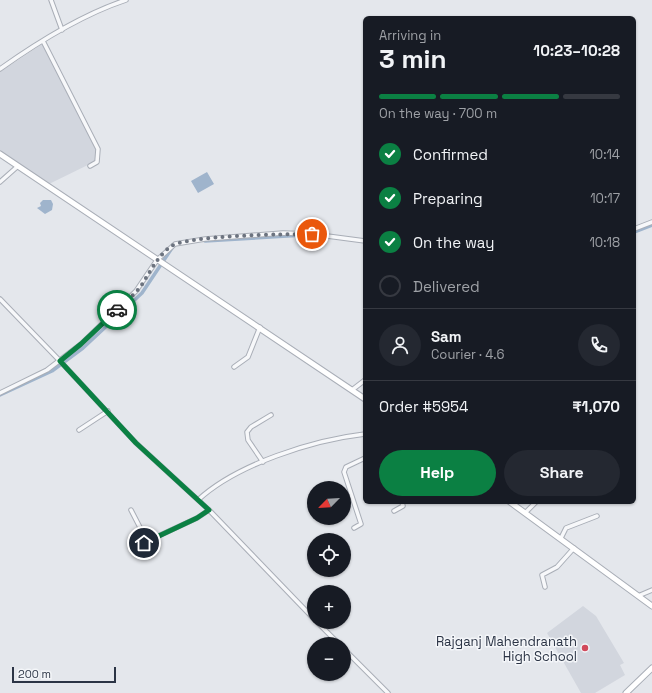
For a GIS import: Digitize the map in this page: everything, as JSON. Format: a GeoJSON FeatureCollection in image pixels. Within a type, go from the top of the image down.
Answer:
{"type":"FeatureCollection","features":[{"type":"Feature","properties":{"kind":"street"},"geometry":{"type":"LineString","coordinates":[[51,0],[62,30]]}},
{"type":"Feature","properties":{"kind":"street"},"geometry":{"type":"LineString","coordinates":[[0,69],[62,30],[126,0]]}},
{"type":"Feature","properties":{"kind":"street"},"geometry":{"type":"LineString","coordinates":[[43,41],[98,149],[97,162],[90,166]]}},
{"type":"Feature","properties":{"kind":"street"},"geometry":{"type":"LineString","coordinates":[[0,154],[160,262],[260,327],[363,398]]}},
{"type":"Feature","properties":{"kind":"street"},"geometry":{"type":"LineString","coordinates":[[0,182],[18,166]]}},
{"type":"Feature","properties":{"kind":"street"},"geometry":{"type":"LineString","coordinates":[[636,227],[652,222]]}},
{"type":"Feature","properties":{"kind":"street"},"geometry":{"type":"LineString","coordinates":[[0,393],[62,363],[136,292],[175,244],[205,239],[283,234],[312,234],[363,241]]}},
{"type":"Feature","properties":{"kind":"street"},"geometry":{"type":"LineString","coordinates":[[0,300],[62,363],[136,443],[209,510],[307,612]]}},
{"type":"Feature","properties":{"kind":"street"},"geometry":{"type":"LineString","coordinates":[[234,367],[248,357],[260,327]]}},
{"type":"Feature","properties":{"kind":"street"},"geometry":{"type":"LineString","coordinates":[[352,390],[363,382]]}},
{"type":"Feature","properties":{"kind":"street"},"geometry":{"type":"LineString","coordinates":[[79,430],[108,412]]}},
{"type":"Feature","properties":{"kind":"street"},"geometry":{"type":"LineString","coordinates":[[263,462],[248,440],[247,432],[251,427],[271,415]]}},
{"type":"Feature","properties":{"kind":"street"},"geometry":{"type":"LineString","coordinates":[[198,500],[231,476],[263,462],[316,443],[363,434]]}},
{"type":"Feature","properties":{"kind":"street"},"geometry":{"type":"LineString","coordinates":[[354,528],[362,524],[344,472],[346,467],[363,459]]}},
{"type":"Feature","properties":{"kind":"street"},"geometry":{"type":"LineString","coordinates":[[394,510],[403,506],[402,504]]}},
{"type":"Feature","properties":{"kind":"street"},"geometry":{"type":"LineString","coordinates":[[513,504],[652,606]]}},
{"type":"Feature","properties":{"kind":"street"},"geometry":{"type":"LineString","coordinates":[[525,513],[534,504]]}},
{"type":"Feature","properties":{"kind":"street"},"geometry":{"type":"LineString","coordinates":[[130,510],[148,541]]}},
{"type":"Feature","properties":{"kind":"street"},"geometry":{"type":"LineString","coordinates":[[140,545],[197,518],[209,510]]}},
{"type":"Feature","properties":{"kind":"street"},"geometry":{"type":"LineString","coordinates":[[561,538],[566,528],[597,516]]}},
{"type":"Feature","properties":{"kind":"street"},"geometry":{"type":"LineString","coordinates":[[545,587],[542,575],[557,567],[574,548]]}},
{"type":"Feature","properties":{"kind":"street"},"geometry":{"type":"LineString","coordinates":[[638,596],[652,590]]}},
{"type":"Feature","properties":{"kind":"street"},"geometry":{"type":"LineString","coordinates":[[324,629],[332,637]]}},
{"type":"Feature","properties":{"kind":"street"},"geometry":{"type":"LineString","coordinates":[[351,656],[388,693]]}},
{"type":"Feature","properties":{"kind":"street"},"geometry":{"type":"LineString","coordinates":[[626,693],[652,668]]}},
{"type":"Feature","properties":{"kind":"shaded area"},"geometry":{"type":"Polygon","coordinates":[[[42,44],[96,150],[96,161],[49,184],[0,152],[0,72],[42,44]]]}},
{"type":"Feature","properties":{"kind":"shaded area","name":"Rajganj Mahendranath High School"},"geometry":{"type":"Polygon","coordinates":[[[583,606],[596,616],[624,663],[620,665],[625,675],[595,693],[581,693],[547,633],[583,606]]]}},
{"type":"Feature","properties":{"kind":"water"},"geometry":{"type":"Polygon","coordinates":[[[207,172],[214,184],[198,193],[191,181],[207,172]]]}},
{"type":"Feature","properties":{"kind":"water"},"geometry":{"type":"Polygon","coordinates":[[[43,200],[51,200],[53,204],[52,210],[45,214],[37,208],[41,206],[40,203],[43,200]]]}},
{"type":"Feature","properties":{"kind":"waterway"},"geometry":{"type":"LineString","coordinates":[[636,231],[652,225]]}},
{"type":"Feature","properties":{"kind":"waterway"},"geometry":{"type":"LineString","coordinates":[[205,241],[304,235]]}},
{"type":"Feature","properties":{"kind":"waterway"},"geometry":{"type":"LineString","coordinates":[[0,395],[52,371],[83,348],[142,293],[172,248]]}},
{"type":"Feature","properties":{"kind":"way so far"},"geometry":{"type":"LineString","coordinates":[[117,310],[136,292],[157,260],[167,249],[179,242],[283,234],[312,234]]}},
{"type":"Feature","properties":{"kind":"place","name":"Rajganj Mahendranath High School"},"geometry":{"type":"Point","coordinates":[585,648]}},
{"type":"Feature","properties":{"kind":"route"},"geometry":{"type":"LineString","coordinates":[[117,310],[81,344],[60,361],[129,436],[209,510],[197,518],[144,543]]}}]}
